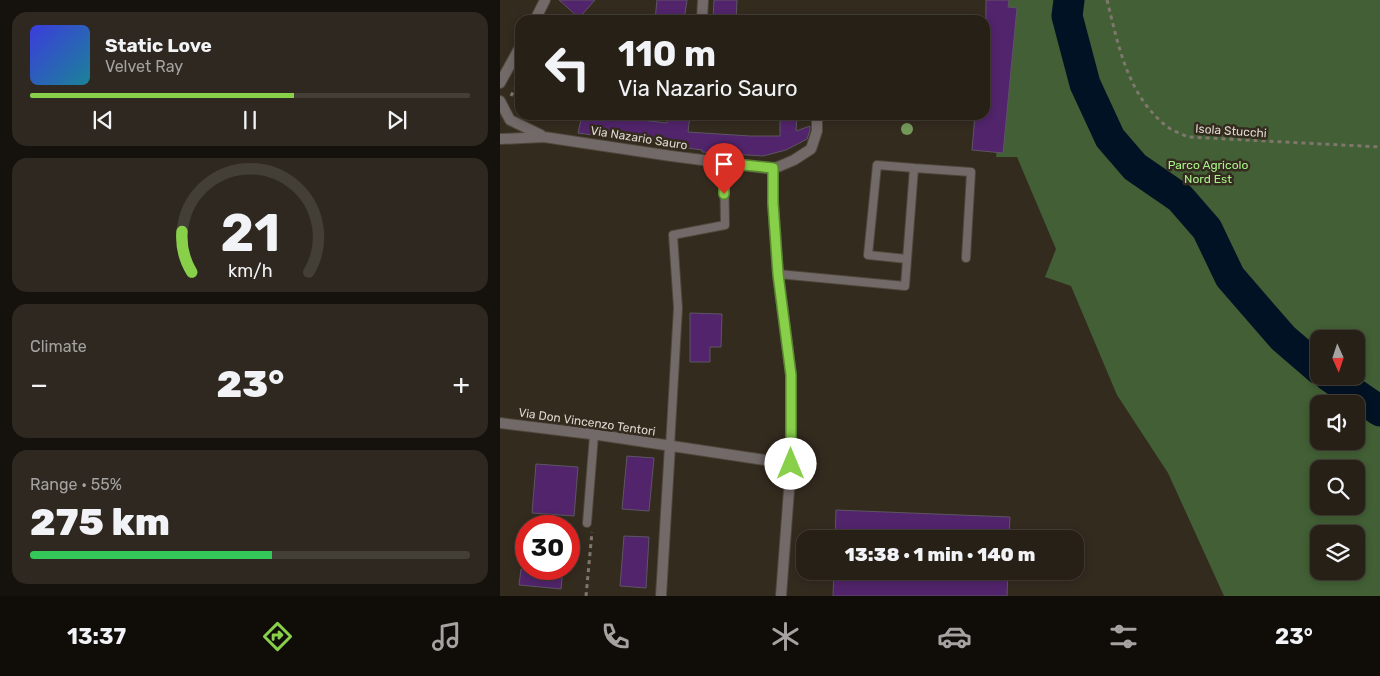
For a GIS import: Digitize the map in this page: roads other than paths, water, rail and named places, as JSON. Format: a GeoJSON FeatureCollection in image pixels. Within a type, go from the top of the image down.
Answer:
{"type":"FeatureCollection","features":[{"type":"Feature","properties":{"kind":"street"},"geometry":{"type":"LineString","coordinates":[[538,15],[546,0]]}},
{"type":"Feature","properties":{"kind":"street"},"geometry":{"type":"LineString","coordinates":[[702,15],[703,0]]}},
{"type":"Feature","properties":{"kind":"street"},"geometry":{"type":"LineString","coordinates":[[500,83],[515,57]]}},
{"type":"Feature","properties":{"kind":"street","name":"Via Nazario Sauro"},"geometry":{"type":"LineString","coordinates":[[500,101],[510,120],[544,137]]}},
{"type":"Feature","properties":{"kind":"street","name":"Via Nazario Sauro"},"geometry":{"type":"LineString","coordinates":[[500,139],[544,137],[724,163],[773,168],[794,160],[811,149],[817,120]]}},
{"type":"Feature","properties":{"kind":"street"},"geometry":{"type":"LineString","coordinates":[[773,168],[773,203],[778,274],[791,375],[791,464],[781,596]]}},
{"type":"Feature","properties":{"kind":"street","name":"Via Don Vincenzo Tentori"},"geometry":{"type":"LineString","coordinates":[[500,423],[594,434],[791,464]]}},
{"type":"Feature","properties":{"kind":"street","name":"Via Don Vincenzo Tentori"},"geometry":{"type":"LineString","coordinates":[[661,596],[670,446]]}},
{"type":"Feature","properties":{"kind":"lane","name":"Via Don Vincenzo Tentori"},"geometry":{"type":"LineString","coordinates":[[670,446],[678,308],[673,235],[724,225],[724,163]]}},
{"type":"Feature","properties":{"kind":"lane"},"geometry":{"type":"LineString","coordinates":[[907,259],[868,255],[877,165],[971,172],[966,258]]}},
{"type":"Feature","properties":{"kind":"lane"},"geometry":{"type":"LineString","coordinates":[[778,274],[905,286],[914,168]]}},
{"type":"Feature","properties":{"kind":"lane"},"geometry":{"type":"LineString","coordinates":[[587,523],[594,434]]}},
{"type":"Feature","properties":{"kind":"waterway"},"geometry":{"type":"LineString","coordinates":[[1069,0],[1067,16],[1085,84],[1110,138],[1135,167],[1180,198],[1207,229],[1230,277],[1283,338],[1310,361]]}},
{"type":"Feature","properties":{"kind":"waterway"},"geometry":{"type":"LineString","coordinates":[[1342,385],[1380,411]]}},
{"type":"Feature","properties":{"kind":"park label","name":"Parco Agricolo Nord Est"},"geometry":{"type":"Point","coordinates":[1208,172]}}]}
